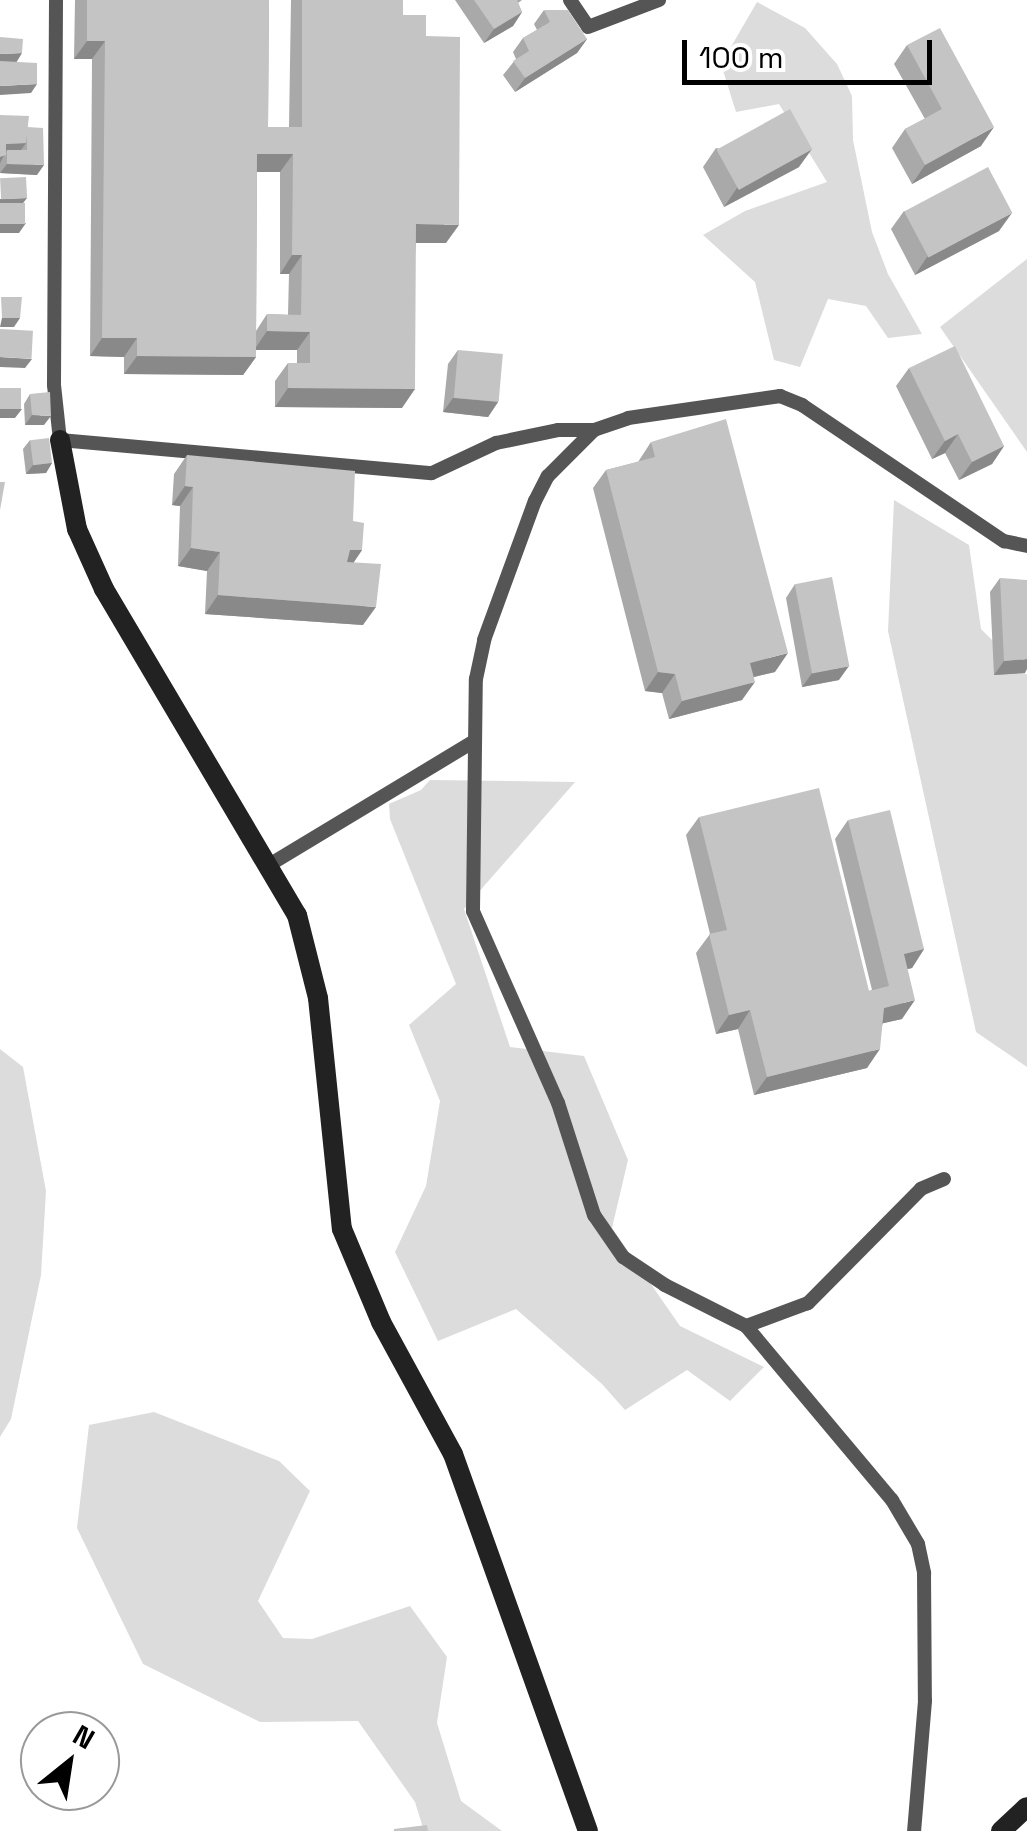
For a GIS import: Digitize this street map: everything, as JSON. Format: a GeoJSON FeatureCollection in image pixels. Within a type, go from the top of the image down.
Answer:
{"type":"FeatureCollection","features":[{"type":"Feature","properties":{"kind":"street"},"geometry":{"type":"LineString","coordinates":[[56,0],[54,385],[77,530],[92,564],[298,915],[312,964],[342,1229],[382,1322],[452,1454],[588,1831]]}},
{"type":"Feature","properties":{"kind":"street"},"geometry":{"type":"LineString","coordinates":[[570,0],[588,27],[659,0]]}},
{"type":"Feature","properties":{"kind":"street"},"geometry":{"type":"LineString","coordinates":[[60,440],[432,473],[496,444],[558,430],[594,430],[628,418],[780,396],[802,405],[1004,541],[1027,546]]}},
{"type":"Feature","properties":{"kind":"street"},"geometry":{"type":"LineString","coordinates":[[594,430],[548,476],[535,501],[484,640],[476,678],[473,742],[474,911],[558,1103],[594,1214],[623,1257],[665,1285],[746,1326],[892,1500],[918,1544],[924,1572],[925,1701],[914,1831]]}},
{"type":"Feature","properties":{"kind":"street"},"geometry":{"type":"LineString","coordinates":[[269,865],[473,742]]}},
{"type":"Feature","properties":{"kind":"street"},"geometry":{"type":"LineString","coordinates":[[746,1326],[808,1303],[922,1189],[944,1179]]}},
{"type":"Feature","properties":{"kind":"street"},"geometry":{"type":"LineString","coordinates":[[1001,1831],[1027,1807]]}},
{"type":"Feature","properties":{"kind":"shaded area"},"geometry":{"type":"Polygon","coordinates":[[[757,2],[805,28],[837,64],[852,96],[853,140],[872,232],[888,274],[922,334],[888,338],[866,306],[828,299],[800,367],[774,360],[755,282],[703,235],[745,211],[827,182],[779,104],[736,112],[721,64],[757,2]]]}},
{"type":"Feature","properties":{"kind":"shaded area"},"geometry":{"type":"Polygon","coordinates":[[[1027,259],[1027,452],[940,327],[1027,259]]]}},
{"type":"Feature","properties":{"kind":"shaded area"},"geometry":{"type":"Polygon","coordinates":[[[894,500],[969,545],[981,629],[1027,675],[1027,1067],[976,1032],[888,631],[894,500]]]}},
{"type":"Feature","properties":{"kind":"shaded area"},"geometry":{"type":"Polygon","coordinates":[[[430,780],[575,782],[464,909],[510,1047],[584,1056],[628,1160],[612,1228],[680,1326],[764,1367],[730,1401],[687,1370],[625,1410],[602,1384],[516,1309],[438,1341],[395,1252],[426,1186],[440,1101],[409,1025],[456,984],[390,819],[389,804],[421,790],[430,780]]]}},
{"type":"Feature","properties":{"kind":"shaded area"},"geometry":{"type":"Polygon","coordinates":[[[0,1049],[23,1067],[46,1191],[41,1275],[11,1419],[0,1437],[0,1049]]]}},
{"type":"Feature","properties":{"kind":"shaded area"},"geometry":{"type":"Polygon","coordinates":[[[154,1412],[279,1461],[310,1491],[258,1601],[283,1638],[312,1639],[410,1606],[447,1657],[437,1723],[461,1801],[502,1831],[424,1831],[415,1802],[358,1721],[260,1722],[143,1664],[77,1528],[89,1425],[154,1412]]]}},
{"type":"Feature","properties":{"kind":"building"},"geometry":{"type":"Polygon","coordinates":[[[87,0],[269,0],[268,127],[302,127],[302,0],[403,0],[403,15],[426,15],[426,36],[460,37],[459,225],[416,224],[415,389],[288,388],[288,363],[310,363],[310,332],[267,331],[267,314],[301,315],[302,255],[292,255],[293,154],[257,154],[256,357],[137,356],[137,338],[102,338],[105,41],[87,41],[87,0]]]}},
{"type":"Feature","properties":{"kind":"building"},"geometry":{"type":"Polygon","coordinates":[[[474,0],[517,0],[522,12],[494,29],[474,0]]]}},
{"type":"Feature","properties":{"kind":"building"},"geometry":{"type":"Polygon","coordinates":[[[544,10],[568,10],[587,39],[525,78],[513,61],[529,51],[523,38],[550,22],[544,10]]]}},
{"type":"Feature","properties":{"kind":"building"},"geometry":{"type":"Polygon","coordinates":[[[940,28],[994,127],[925,165],[905,129],[942,109],[907,45],[940,28]]]}},
{"type":"Feature","properties":{"kind":"building"},"geometry":{"type":"Polygon","coordinates":[[[0,37],[23,39],[22,53],[0,54],[0,37]]]}},
{"type":"Feature","properties":{"kind":"building"},"geometry":{"type":"Polygon","coordinates":[[[0,61],[37,63],[37,84],[0,86],[0,61]]]}},
{"type":"Feature","properties":{"kind":"building"},"geometry":{"type":"Polygon","coordinates":[[[790,109],[812,149],[739,190],[717,150],[790,109]]]}},
{"type":"Feature","properties":{"kind":"building"},"geometry":{"type":"Polygon","coordinates":[[[0,115],[29,116],[26,143],[6,144],[6,155],[0,157],[0,115]]]}},
{"type":"Feature","properties":{"kind":"building"},"geometry":{"type":"Polygon","coordinates":[[[27,127],[43,128],[44,165],[7,164],[7,150],[27,150],[27,127]]]}},
{"type":"Feature","properties":{"kind":"building"},"geometry":{"type":"Polygon","coordinates":[[[988,167],[1012,213],[929,258],[904,212],[988,167]]]}},
{"type":"Feature","properties":{"kind":"building"},"geometry":{"type":"Polygon","coordinates":[[[26,177],[27,198],[1,199],[0,178],[26,177]]]}},
{"type":"Feature","properties":{"kind":"building"},"geometry":{"type":"Polygon","coordinates":[[[0,203],[25,203],[25,224],[0,224],[0,203]]]}},
{"type":"Feature","properties":{"kind":"building"},"geometry":{"type":"Polygon","coordinates":[[[1,297],[22,297],[20,318],[2,318],[1,297]]]}},
{"type":"Feature","properties":{"kind":"building"},"geometry":{"type":"Polygon","coordinates":[[[0,329],[33,331],[31,359],[0,357],[0,329]]]}},
{"type":"Feature","properties":{"kind":"building"},"geometry":{"type":"Polygon","coordinates":[[[955,346],[1004,446],[972,462],[958,434],[945,441],[909,368],[955,346]]]}},
{"type":"Feature","properties":{"kind":"building"},"geometry":{"type":"Polygon","coordinates":[[[458,350],[503,354],[499,402],[454,398],[458,350]]]}},
{"type":"Feature","properties":{"kind":"building"},"geometry":{"type":"Polygon","coordinates":[[[0,388],[21,388],[21,409],[0,409],[0,388]]]}},
{"type":"Feature","properties":{"kind":"building"},"geometry":{"type":"Polygon","coordinates":[[[50,392],[51,416],[32,415],[30,394],[50,392]]]}},
{"type":"Feature","properties":{"kind":"building"},"geometry":{"type":"Polygon","coordinates":[[[726,419],[788,653],[750,663],[755,682],[682,701],[675,674],[658,672],[606,470],[655,457],[651,442],[726,419]]]}},
{"type":"Feature","properties":{"kind":"building"},"geometry":{"type":"Polygon","coordinates":[[[49,438],[52,463],[33,465],[30,440],[49,438]]]}},
{"type":"Feature","properties":{"kind":"building"},"geometry":{"type":"Polygon","coordinates":[[[187,455],[355,471],[353,521],[364,523],[362,550],[350,550],[347,562],[381,564],[376,607],[218,595],[220,552],[191,548],[193,487],[185,486],[187,455]]]}},
{"type":"Feature","properties":{"kind":"building"},"geometry":{"type":"Polygon","coordinates":[[[0,482],[5,482],[0,510],[0,482]]]}},
{"type":"Feature","properties":{"kind":"building"},"geometry":{"type":"Polygon","coordinates":[[[832,577],[849,666],[812,674],[795,584],[832,577]]]}},
{"type":"Feature","properties":{"kind":"building"},"geometry":{"type":"Polygon","coordinates":[[[1000,578],[1027,580],[1027,659],[1004,661],[1000,578]]]}},
{"type":"Feature","properties":{"kind":"building"},"geometry":{"type":"Polygon","coordinates":[[[819,788],[869,991],[889,986],[848,820],[890,810],[924,949],[904,954],[915,1000],[884,1008],[880,1049],[767,1077],[750,1010],[729,1015],[709,934],[727,930],[699,817],[819,788]]]}},
{"type":"Feature","properties":{"kind":"building"},"geometry":{"type":"Polygon","coordinates":[[[427,1825],[428,1831],[394,1831],[394,1829],[427,1825]]]}}]}
